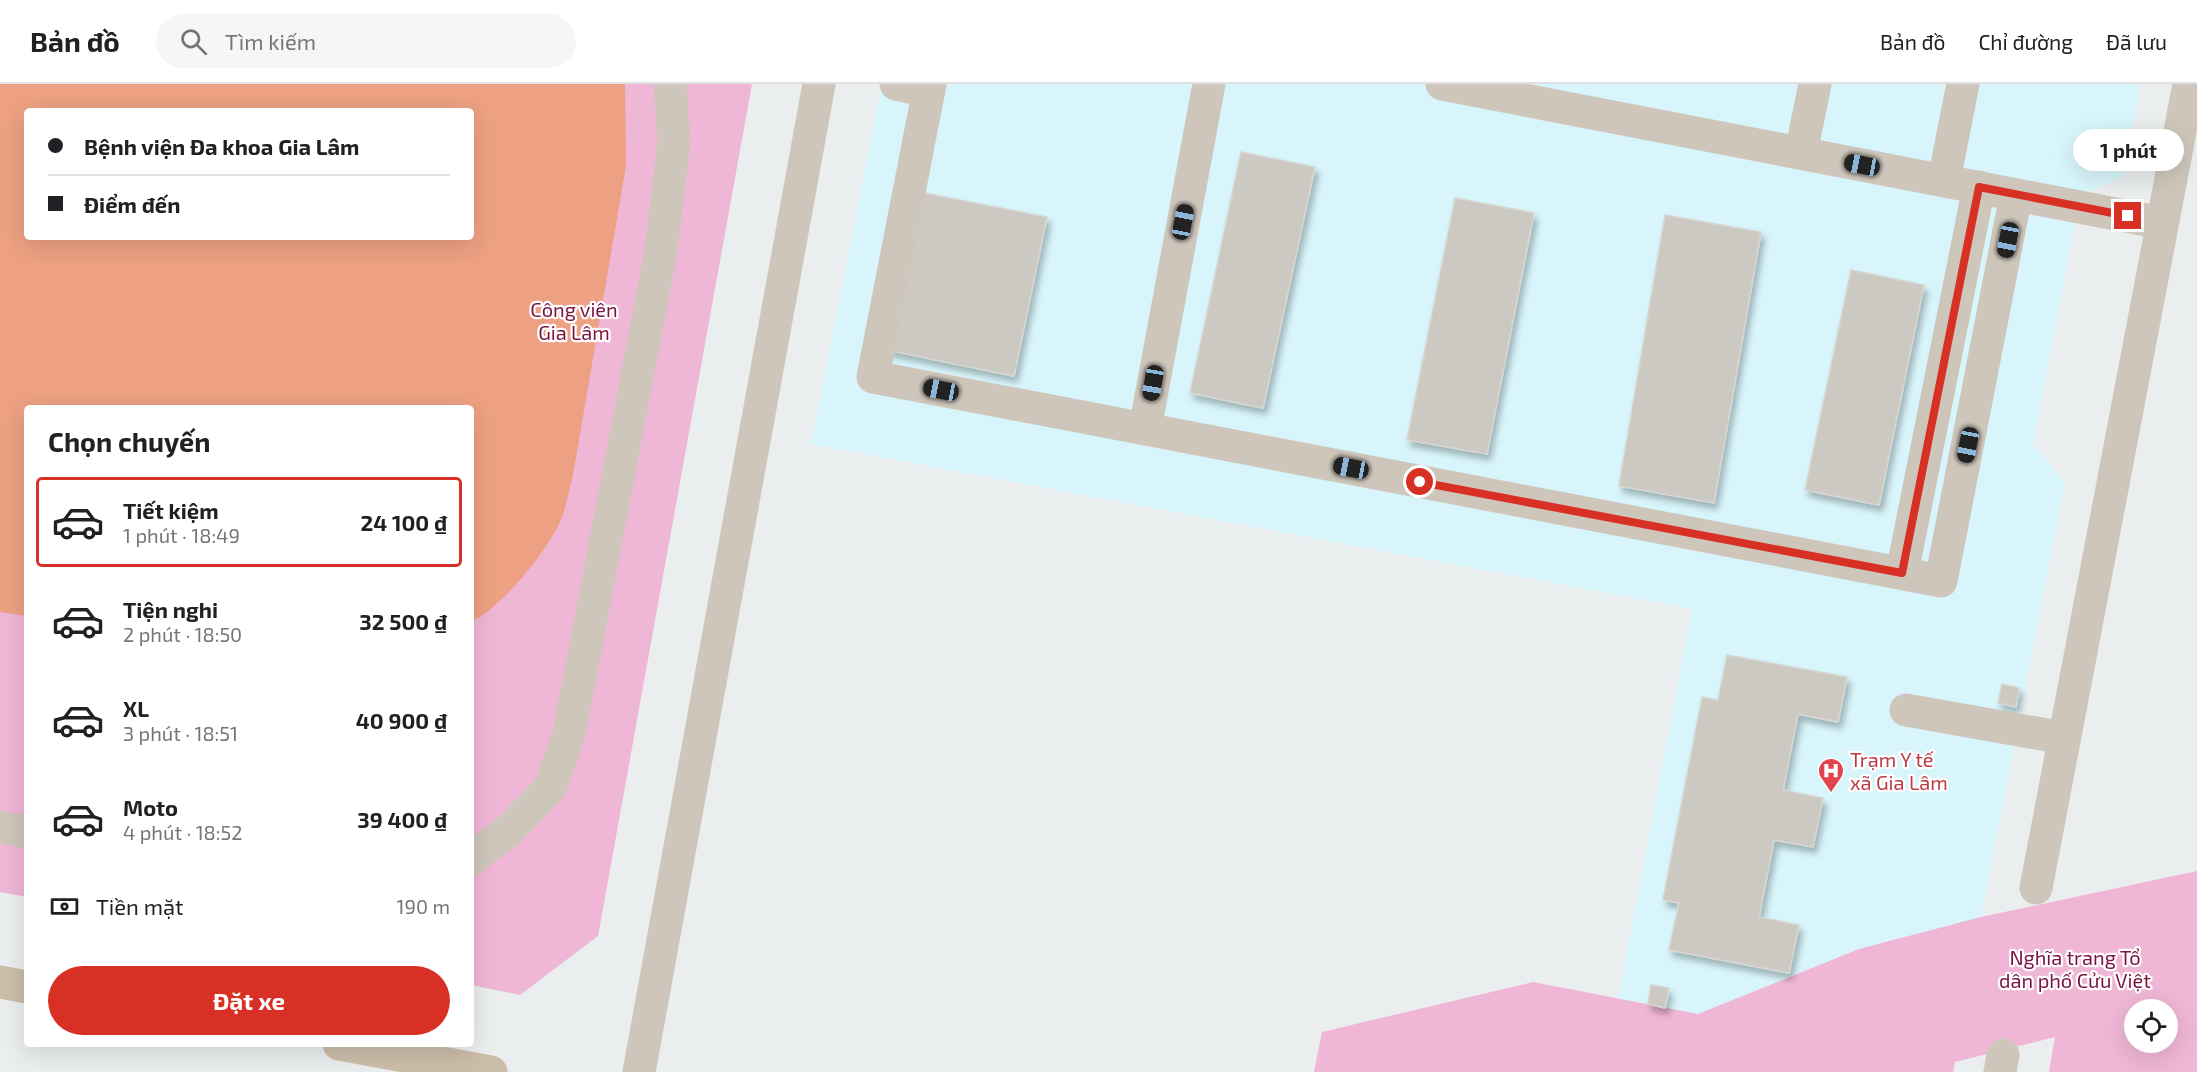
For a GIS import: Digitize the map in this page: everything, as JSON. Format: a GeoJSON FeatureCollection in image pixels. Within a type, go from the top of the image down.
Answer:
{"type":"FeatureCollection","features":[{"type":"Feature","properties":{"kind":"main road"},"geometry":{"type":"LineString","coordinates":[[0,982],[24,986]]}},
{"type":"Feature","properties":{"kind":"main road"},"geometry":{"type":"LineString","coordinates":[[355,1047],[491,1072]]}},
{"type":"Feature","properties":{"kind":"street"},"geometry":{"type":"LineString","coordinates":[[474,857],[506,833],[550,788],[569,734],[661,250],[674,141],[670,84]]}},
{"type":"Feature","properties":{"kind":"street"},"geometry":{"type":"LineString","coordinates":[[639,1072],[819,84]]}},
{"type":"Feature","properties":{"kind":"street"},"geometry":{"type":"LineString","coordinates":[[896,84],[929,88],[873,377],[1941,581],[2016,195]]}},
{"type":"Feature","properties":{"kind":"street"},"geometry":{"type":"LineString","coordinates":[[1145,429],[1209,84]]}},
{"type":"Feature","properties":{"kind":"street"},"geometry":{"type":"LineString","coordinates":[[1442,84],[2162,223]]}},
{"type":"Feature","properties":{"kind":"street"},"geometry":{"type":"LineString","coordinates":[[1801,153],[1815,84]]}},
{"type":"Feature","properties":{"kind":"street"},"geometry":{"type":"LineString","coordinates":[[1944,180],[1963,84]]}},
{"type":"Feature","properties":{"kind":"street"},"geometry":{"type":"LineString","coordinates":[[2036,888],[2189,84]]}},
{"type":"Feature","properties":{"kind":"street"},"geometry":{"type":"LineString","coordinates":[[1902,573],[1979,187]]}},
{"type":"Feature","properties":{"kind":"street"},"geometry":{"type":"LineString","coordinates":[[1906,710],[2064,738]]}},
{"type":"Feature","properties":{"kind":"street"},"geometry":{"type":"LineString","coordinates":[[0,827],[24,831]]}},
{"type":"Feature","properties":{"kind":"shaded area"},"geometry":{"type":"Polygon","coordinates":[[[0,84],[625,84],[626,166],[567,500],[559,524],[543,551],[521,579],[496,604],[474,620],[474,405],[24,405],[24,616],[0,612],[0,84]]]}},
{"type":"Feature","properties":{"kind":"shaded area"},"geometry":{"type":"Polygon","coordinates":[[[882,84],[2141,84],[2124,175],[2080,196],[2033,445],[2065,482],[1981,917],[1859,949],[1698,1014],[1618,999],[1692,609],[811,444],[882,84]]]}},
{"type":"Feature","properties":{"kind":"green space","name":"Công viên Gia Lâm"},"geometry":{"type":"Polygon","coordinates":[[[0,84],[752,84],[598,936],[520,995],[474,986],[474,405],[24,405],[24,896],[0,892],[0,84]]]}},
{"type":"Feature","properties":{"kind":"green space","name":"Nghĩa trang Tổ dân phố Cửu Việt"},"geometry":{"type":"Polygon","coordinates":[[[2197,871],[2197,1072],[2049,1072],[2055,1037],[1955,1062],[1953,1072],[1314,1072],[1322,1032],[1533,982],[1698,1014],[1859,949],[1981,917],[2197,871]]]}},
{"type":"Feature","properties":{"kind":"building"},"geometry":{"type":"Polygon","coordinates":[[[1241,152],[1315,167],[1263,408],[1190,393],[1241,152]]]}},
{"type":"Feature","properties":{"kind":"building"},"geometry":{"type":"Polygon","coordinates":[[[919,192],[1047,217],[1014,376],[887,350],[919,192]]]}},
{"type":"Feature","properties":{"kind":"building"},"geometry":{"type":"Polygon","coordinates":[[[1455,198],[1534,213],[1487,454],[1407,440],[1455,198]]]}},
{"type":"Feature","properties":{"kind":"building"},"geometry":{"type":"Polygon","coordinates":[[[1665,215],[1761,232],[1714,503],[1619,486],[1665,215]]]}},
{"type":"Feature","properties":{"kind":"building"},"geometry":{"type":"Polygon","coordinates":[[[1851,270],[1924,285],[1879,505],[1805,490],[1851,270]]]}},
{"type":"Feature","properties":{"kind":"building"},"geometry":{"type":"Polygon","coordinates":[[[1727,655],[1847,677],[1838,722],[1798,714],[1783,790],[1823,798],[1813,847],[1774,840],[1759,917],[1799,925],[1789,973],[1669,950],[1679,903],[1663,900],[1702,697],[1718,700],[1727,655]]]}},
{"type":"Feature","properties":{"kind":"building"},"geometry":{"type":"Polygon","coordinates":[[[2002,684],[2019,688],[2016,707],[1998,703],[2002,684]]]}},
{"type":"Feature","properties":{"kind":"building"},"geometry":{"type":"Polygon","coordinates":[[[1651,985],[1669,988],[1665,1008],[1648,1004],[1651,985]]]}},
{"type":"Feature","properties":{"kind":"place","name":"Trạm Y tế xã Gia Lâm"},"geometry":{"type":"Point","coordinates":[1831,794]}},
{"type":"Feature","properties":{"kind":"route"},"geometry":{"type":"LineString","coordinates":[[1420,482],[1902,573],[1979,187],[2128,216]]}}]}
